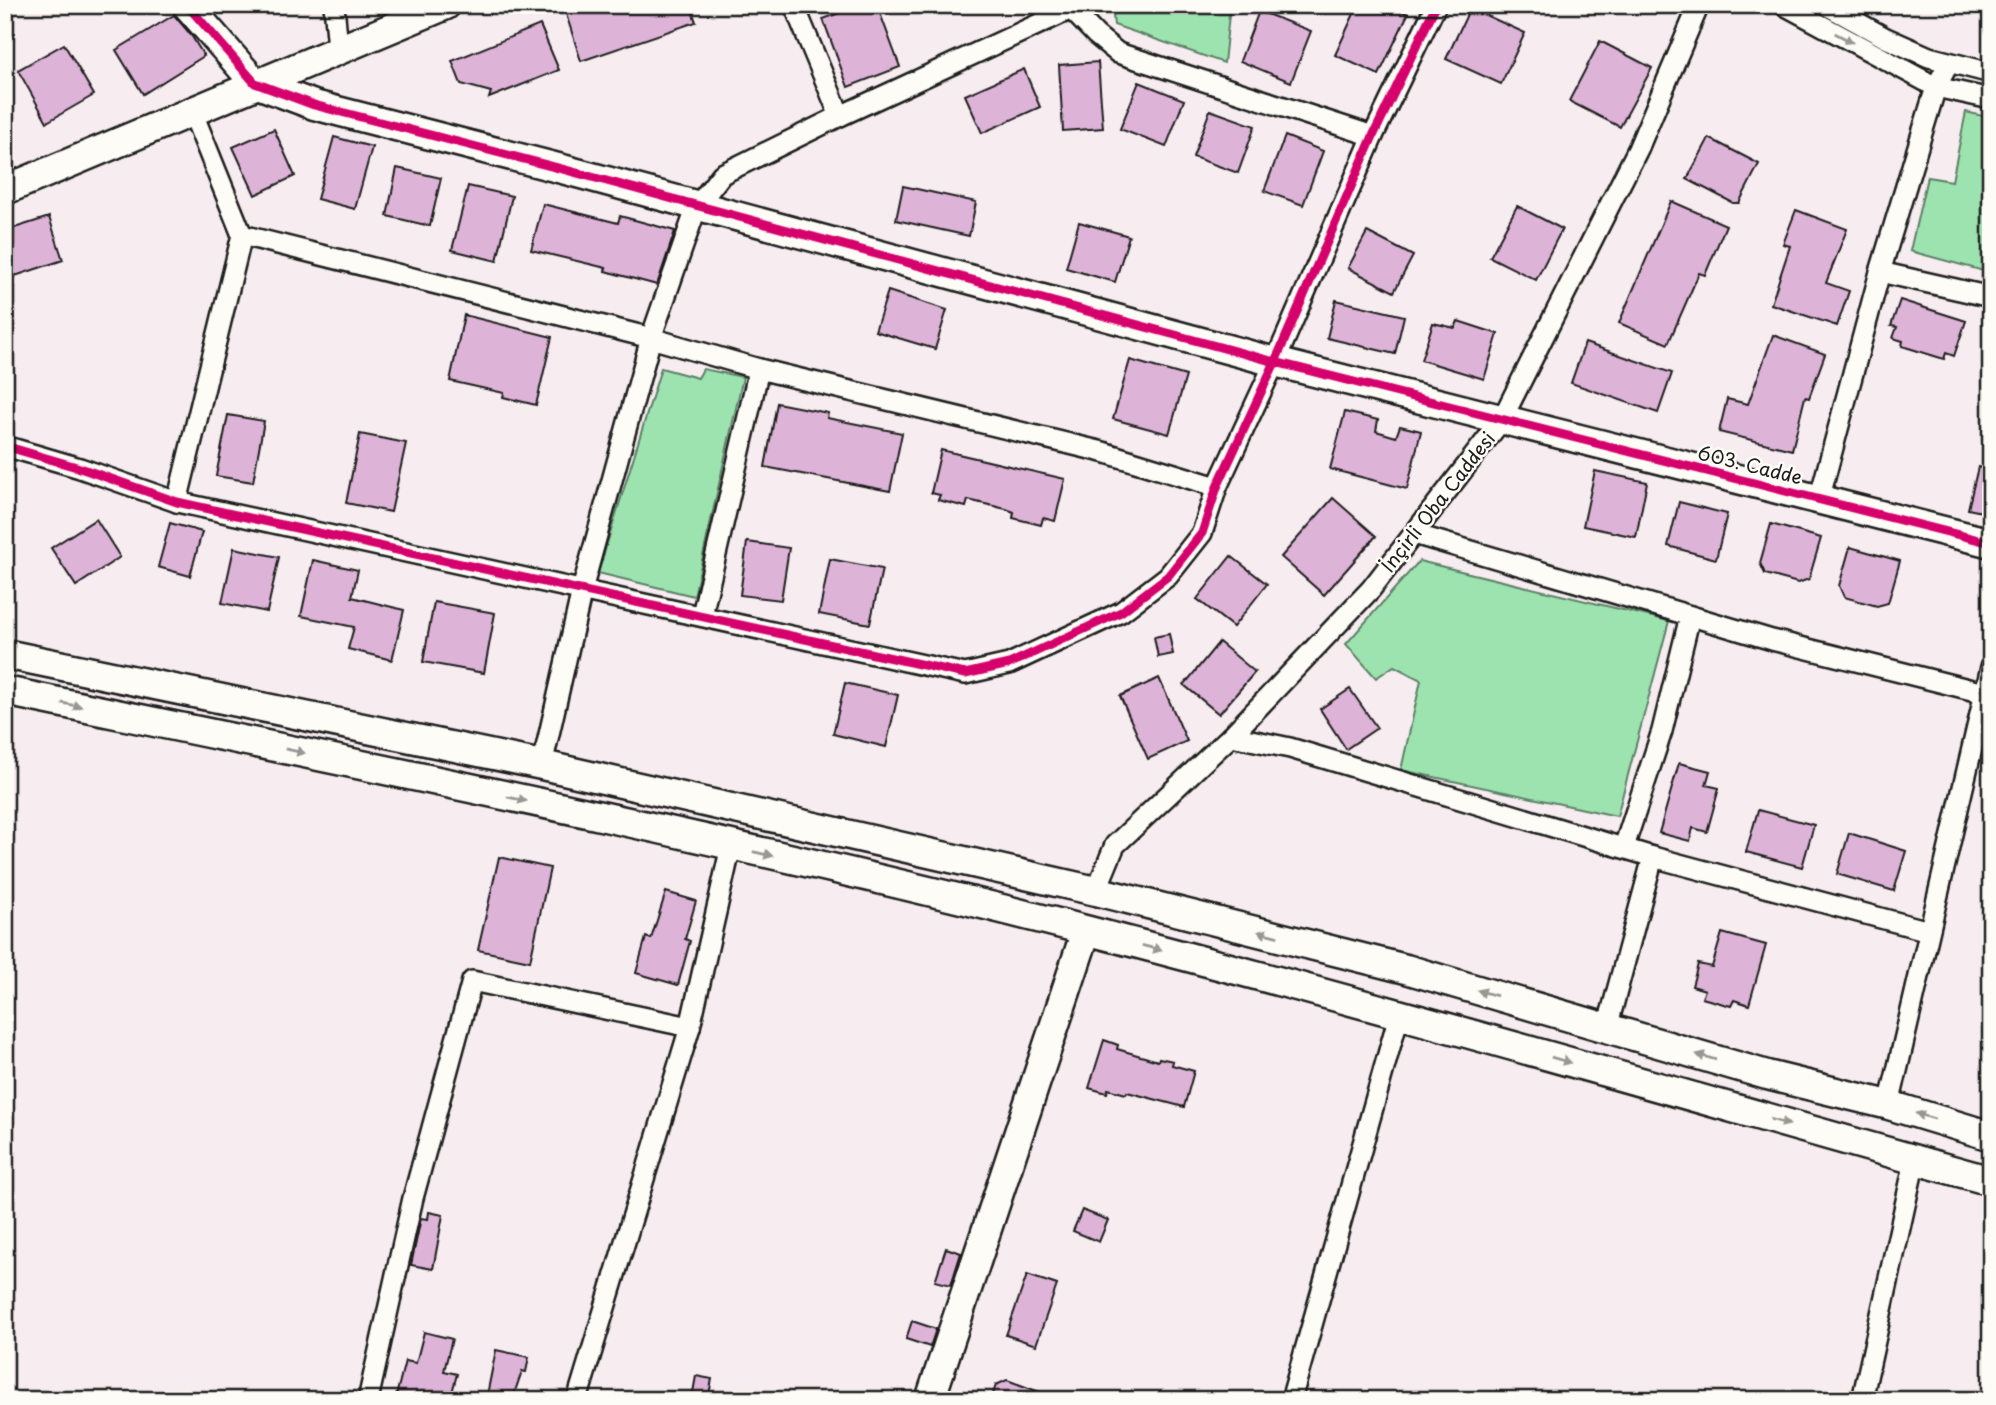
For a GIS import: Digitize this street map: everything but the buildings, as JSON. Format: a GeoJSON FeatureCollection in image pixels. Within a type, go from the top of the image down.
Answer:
{"type":"FeatureCollection","features":[{"type":"Feature","properties":{"kind":"main road"},"geometry":{"type":"LineString","coordinates":[[187,5],[255,83]]}},
{"type":"Feature","properties":{"kind":"main road"},"geometry":{"type":"LineString","coordinates":[[5,190],[338,48],[446,5]]}},
{"type":"Feature","properties":{"kind":"main road","name":"603. Cadde"},"geometry":{"type":"LineString","coordinates":[[255,83],[314,105],[1275,362],[1991,544]]}},
{"type":"Feature","properties":{"kind":"main road"},"geometry":{"type":"LineString","coordinates":[[5,654],[542,765],[1096,891],[1406,969],[1767,1075],[1889,1105],[1991,1136]]}},
{"type":"Feature","properties":{"kind":"main road"},"geometry":{"type":"LineString","coordinates":[[5,691],[731,846],[1086,931],[1399,1015],[1991,1181]]}},
{"type":"Feature","properties":{"kind":"main road"},"geometry":{"type":"LineString","coordinates":[[930,1400],[1086,931]]}},
{"type":"Feature","properties":{"kind":"street"},"geometry":{"type":"LineString","coordinates":[[334,5],[338,48]]}},
{"type":"Feature","properties":{"kind":"street"},"geometry":{"type":"LineString","coordinates":[[794,5],[840,116]]}},
{"type":"Feature","properties":{"kind":"street"},"geometry":{"type":"LineString","coordinates":[[5,446],[80,468],[177,502],[965,674],[1009,664],[1121,611],[1168,576],[1202,533],[1217,487],[1275,362],[1373,136],[1436,5]]}},
{"type":"Feature","properties":{"kind":"street","name":"İnçirli Oba Caddesi"},"geometry":{"type":"LineString","coordinates":[[1096,891],[1115,845],[1231,736],[1371,589],[1501,421],[1638,149],[1699,5]]}},
{"type":"Feature","properties":{"kind":"street"},"geometry":{"type":"LineString","coordinates":[[1784,5],[1936,87],[1991,99]]}},
{"type":"Feature","properties":{"kind":"street"},"geometry":{"type":"LineString","coordinates":[[1826,5],[1886,38],[1949,64],[1991,73]]}},
{"type":"Feature","properties":{"kind":"street"},"geometry":{"type":"LineString","coordinates":[[542,765],[582,590],[651,338],[696,206],[722,174],[840,116],[1076,8],[1118,53],[1373,136]]}},
{"type":"Feature","properties":{"kind":"street"},"geometry":{"type":"LineString","coordinates":[[1819,500],[1880,272],[1936,87],[1949,64]]}},
{"type":"Feature","properties":{"kind":"street"},"geometry":{"type":"LineString","coordinates":[[177,502],[242,235],[192,111]]}},
{"type":"Feature","properties":{"kind":"street"},"geometry":{"type":"LineString","coordinates":[[242,235],[651,338],[759,369],[1103,452],[1217,487]]}},
{"type":"Feature","properties":{"kind":"street"},"geometry":{"type":"LineString","coordinates":[[1880,272],[1991,298]]}},
{"type":"Feature","properties":{"kind":"street"},"geometry":{"type":"LineString","coordinates":[[702,615],[759,369]]}},
{"type":"Feature","properties":{"kind":"street"},"geometry":{"type":"LineString","coordinates":[[1414,534],[1772,640],[1984,694]]}},
{"type":"Feature","properties":{"kind":"street"},"geometry":{"type":"LineString","coordinates":[[1624,847],[1661,731],[1690,615]]}},
{"type":"Feature","properties":{"kind":"street"},"geometry":{"type":"LineString","coordinates":[[1889,1105],[1991,667]]}},
{"type":"Feature","properties":{"kind":"street"},"geometry":{"type":"LineString","coordinates":[[1231,736],[1290,748],[1653,857],[1929,932]]}},
{"type":"Feature","properties":{"kind":"street"},"geometry":{"type":"LineString","coordinates":[[578,1400],[690,1027],[731,846]]}},
{"type":"Feature","properties":{"kind":"street"},"geometry":{"type":"LineString","coordinates":[[1607,1028],[1653,857]]}},
{"type":"Feature","properties":{"kind":"street"},"geometry":{"type":"LineString","coordinates":[[368,1400],[413,1198],[472,981],[690,1027]]}},
{"type":"Feature","properties":{"kind":"street"},"geometry":{"type":"LineString","coordinates":[[1291,1400],[1399,1015]]}},
{"type":"Feature","properties":{"kind":"street"},"geometry":{"type":"LineString","coordinates":[[1862,1400],[1915,1160]]}},
{"type":"Feature","properties":{"kind":"green space"},"geometry":{"type":"Polygon","coordinates":[[[1121,5],[1230,5],[1224,63],[1114,25],[1113,16],[1121,5]]]}},
{"type":"Feature","properties":{"kind":"green space"},"geometry":{"type":"Polygon","coordinates":[[[1966,112],[1991,118],[1991,273],[1910,251],[1927,177],[1952,181],[1966,112]]]}},
{"type":"Feature","properties":{"kind":"green space"},"geometry":{"type":"Polygon","coordinates":[[[661,368],[698,378],[703,369],[743,377],[694,596],[598,573],[661,368]]]}},
{"type":"Feature","properties":{"kind":"green space"},"geometry":{"type":"Polygon","coordinates":[[[1419,561],[1669,621],[1617,816],[1401,770],[1421,680],[1394,666],[1376,678],[1346,644],[1419,561]]]}},
{"type":"Feature","properties":{"kind":"cycle path"},"geometry":{"type":"LineString","coordinates":[[187,5],[255,83],[314,105],[566,170],[1275,362],[1991,543]]}},
{"type":"Feature","properties":{"kind":"cycle path"},"geometry":{"type":"LineString","coordinates":[[5,446],[80,468],[177,502],[965,674],[1009,664],[1121,612],[1168,576],[1202,533],[1217,487],[1275,362],[1373,136],[1436,5]]}}]}
